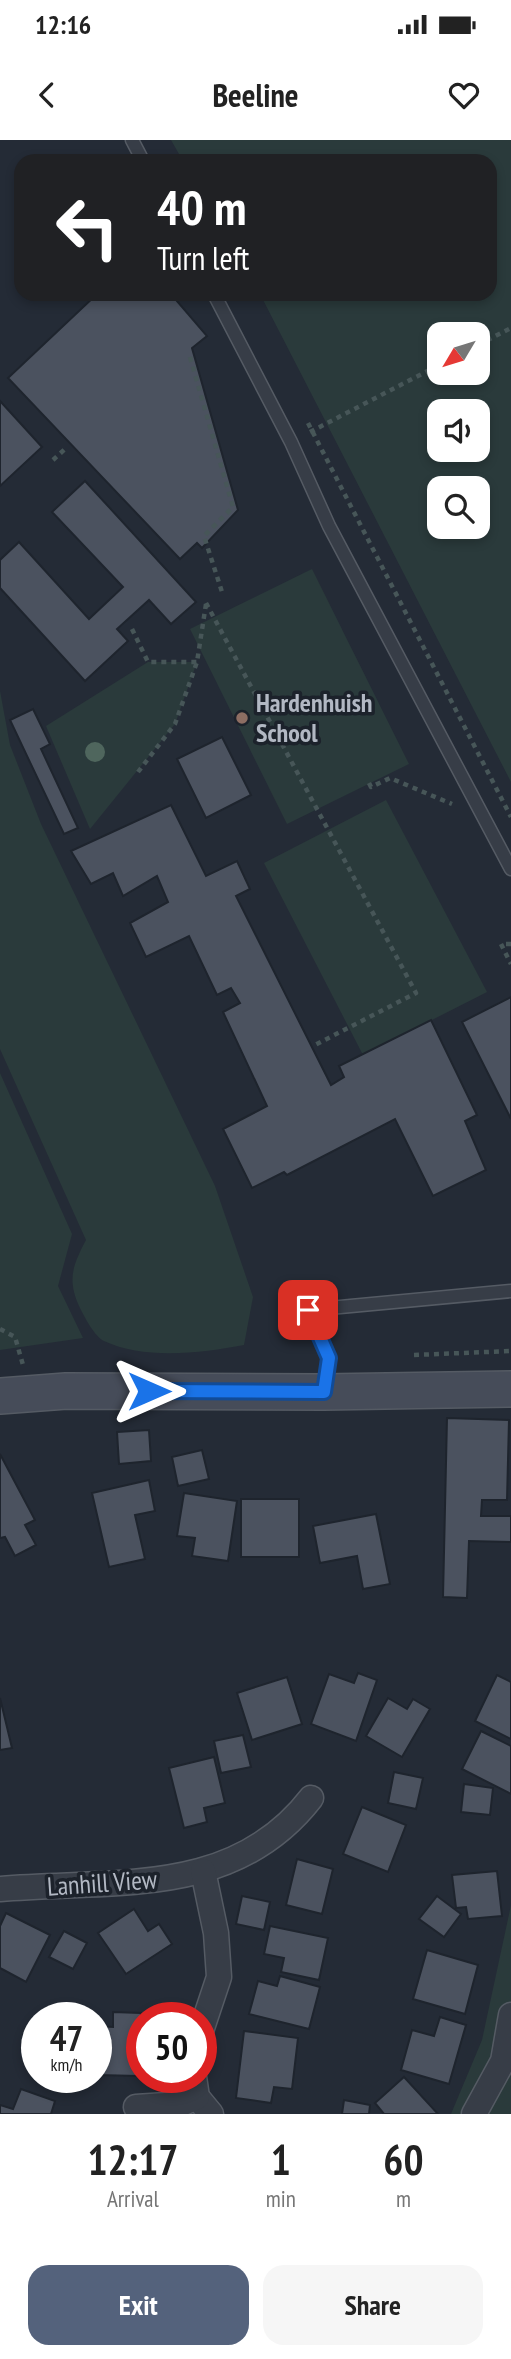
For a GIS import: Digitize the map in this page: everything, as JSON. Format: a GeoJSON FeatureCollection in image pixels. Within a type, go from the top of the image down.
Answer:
{"type":"FeatureCollection","features":[{"type":"Feature","properties":{"kind":"main road"},"geometry":{"type":"LineString","coordinates":[[0,1396],[66,1391],[324,1392],[511,1389]]}},
{"type":"Feature","properties":{"kind":"street","name":"Lanhill View"},"geometry":{"type":"LineString","coordinates":[[0,1889],[107,1886],[204,1871],[271,1839],[312,1798]]}},
{"type":"Feature","properties":{"kind":"street"},"geometry":{"type":"LineString","coordinates":[[204,1871],[216,1933],[219,1977],[211,2002]]}},
{"type":"Feature","properties":{"kind":"street"},"geometry":{"type":"LineString","coordinates":[[474,2114],[502,2061],[511,2015]]}},
{"type":"Feature","properties":{"kind":"street"},"geometry":{"type":"LineString","coordinates":[[136,2107],[181,2104],[200,2096]]}},
{"type":"Feature","properties":{"kind":"lane"},"geometry":{"type":"LineString","coordinates":[[218,301],[290,442],[329,526],[511,869]]}},
{"type":"Feature","properties":{"kind":"lane"},"geometry":{"type":"LineString","coordinates":[[324,1392],[329,1358],[308,1310],[511,1291]]}},
{"type":"Feature","properties":{"kind":"path"},"geometry":{"type":"LineString","coordinates":[[490,339],[511,328]]}},
{"type":"Feature","properties":{"kind":"path"},"geometry":{"type":"LineString","coordinates":[[190,357],[233,508],[204,536],[222,592]]}},
{"type":"Feature","properties":{"kind":"path"},"geometry":{"type":"LineString","coordinates":[[290,442],[427,371]]}},
{"type":"Feature","properties":{"kind":"path"},"geometry":{"type":"LineString","coordinates":[[306,419],[511,817]]}},
{"type":"Feature","properties":{"kind":"path"},"geometry":{"type":"LineString","coordinates":[[52,460],[65,449]]}},
{"type":"Feature","properties":{"kind":"path"},"geometry":{"type":"LineString","coordinates":[[138,772],[175,724],[197,662],[206,603],[416,993],[313,1046]]}},
{"type":"Feature","properties":{"kind":"path"},"geometry":{"type":"LineString","coordinates":[[132,629],[148,662],[197,662]]}},
{"type":"Feature","properties":{"kind":"path"},"geometry":{"type":"LineString","coordinates":[[369,783],[371,787],[390,778],[482,816]]}},
{"type":"Feature","properties":{"kind":"path"},"geometry":{"type":"LineString","coordinates":[[511,944],[501,944],[511,964]]}},
{"type":"Feature","properties":{"kind":"path"},"geometry":{"type":"LineString","coordinates":[[0,1329],[15,1337],[24,1369]]}},
{"type":"Feature","properties":{"kind":"shaded area"},"geometry":{"type":"Polygon","coordinates":[[[171,140],[511,140],[511,782],[264,301],[497,301],[497,154],[179,154],[171,140]]]}},
{"type":"Feature","properties":{"kind":"shaded area"},"geometry":{"type":"Polygon","coordinates":[[[312,569],[409,764],[287,824],[190,629],[312,569]]]}},
{"type":"Feature","properties":{"kind":"shaded area"},"geometry":{"type":"Polygon","coordinates":[[[148,662],[197,662],[175,724],[90,829],[46,726],[148,662]]]}},
{"type":"Feature","properties":{"kind":"shaded area"},"geometry":{"type":"Polygon","coordinates":[[[0,691],[10,745],[41,824],[215,1186],[253,1297],[244,1345],[173,1353],[120,1347],[97,1335],[75,1296],[73,1272],[86,1240],[0,1049],[0,691]]]}},
{"type":"Feature","properties":{"kind":"shaded area"},"geometry":{"type":"Polygon","coordinates":[[[386,800],[487,992],[363,1055],[264,863],[386,800]]]}},
{"type":"Feature","properties":{"kind":"shaded area"},"geometry":{"type":"Polygon","coordinates":[[[0,1073],[72,1234],[58,1286],[83,1338],[0,1350],[0,1073]]]}},
{"type":"Feature","properties":{"kind":"shaded area"},"geometry":{"type":"Polygon","coordinates":[[[511,1905],[511,2114],[451,2114],[482,2040],[511,1905]]]}},
{"type":"Feature","properties":{"kind":"building"},"geometry":{"type":"Polygon","coordinates":[[[90,301],[177,301],[207,336],[192,348],[238,510],[202,548],[197,543],[180,559],[8,378],[90,301]]]}},
{"type":"Feature","properties":{"kind":"building"},"geometry":{"type":"Polygon","coordinates":[[[0,401],[42,447],[0,486],[0,401]]]}},
{"type":"Feature","properties":{"kind":"building"},"geometry":{"type":"Polygon","coordinates":[[[85,481],[196,602],[171,624],[149,600],[117,629],[128,641],[85,681],[0,588],[0,560],[19,542],[89,619],[123,587],[52,512],[85,481]]]}},
{"type":"Feature","properties":{"kind":"building"},"geometry":{"type":"Polygon","coordinates":[[[33,709],[50,744],[41,749],[78,828],[64,834],[10,720],[33,709]]]}},
{"type":"Feature","properties":{"kind":"building"},"geometry":{"type":"Polygon","coordinates":[[[222,737],[251,795],[206,818],[177,759],[222,737]]]}},
{"type":"Feature","properties":{"kind":"building"},"geometry":{"type":"Polygon","coordinates":[[[171,805],[206,876],[237,861],[250,889],[236,896],[331,1085],[344,1077],[339,1066],[431,1020],[477,1115],[465,1121],[486,1170],[433,1196],[395,1119],[287,1175],[284,1172],[252,1188],[223,1129],[267,1106],[223,1012],[240,1003],[231,988],[217,995],[189,936],[146,957],[130,923],[168,902],[157,876],[123,896],[113,873],[91,884],[71,851],[171,805]]]}},
{"type":"Feature","properties":{"kind":"building"},"geometry":{"type":"Polygon","coordinates":[[[511,997],[511,1119],[462,1022],[511,997]]]}},
{"type":"Feature","properties":{"kind":"building"},"geometry":{"type":"Polygon","coordinates":[[[447,1418],[509,1420],[507,1500],[482,1500],[481,1516],[511,1516],[511,1542],[469,1541],[467,1598],[443,1597],[447,1418]]]}},
{"type":"Feature","properties":{"kind":"building"},"geometry":{"type":"Polygon","coordinates":[[[149,1430],[151,1461],[119,1464],[117,1432],[149,1430]]]}},
{"type":"Feature","properties":{"kind":"building"},"geometry":{"type":"Polygon","coordinates":[[[202,1450],[209,1479],[178,1486],[172,1457],[202,1450]]]}},
{"type":"Feature","properties":{"kind":"building"},"geometry":{"type":"Polygon","coordinates":[[[0,1454],[35,1520],[25,1525],[36,1545],[15,1556],[5,1537],[0,1538],[0,1454]]]}},
{"type":"Feature","properties":{"kind":"building"},"geometry":{"type":"Polygon","coordinates":[[[149,1480],[155,1511],[135,1515],[145,1559],[109,1567],[92,1493],[149,1480]]]}},
{"type":"Feature","properties":{"kind":"building"},"geometry":{"type":"Polygon","coordinates":[[[184,1493],[237,1501],[228,1561],[192,1556],[195,1538],[177,1536],[184,1493]]]}},
{"type":"Feature","properties":{"kind":"building"},"geometry":{"type":"Polygon","coordinates":[[[241,1499],[299,1499],[299,1557],[241,1557],[241,1499]]]}},
{"type":"Feature","properties":{"kind":"building"},"geometry":{"type":"Polygon","coordinates":[[[376,1514],[390,1584],[363,1589],[357,1556],[320,1563],[313,1526],[376,1514]]]}},
{"type":"Feature","properties":{"kind":"building"},"geometry":{"type":"Polygon","coordinates":[[[358,1673],[377,1680],[356,1741],[311,1724],[329,1674],[354,1683],[358,1673]]]}},
{"type":"Feature","properties":{"kind":"building"},"geometry":{"type":"Polygon","coordinates":[[[497,1675],[511,1682],[511,1739],[475,1721],[497,1675]]]}},
{"type":"Feature","properties":{"kind":"building"},"geometry":{"type":"Polygon","coordinates":[[[287,1677],[302,1724],[252,1740],[237,1693],[287,1677]]]}},
{"type":"Feature","properties":{"kind":"building"},"geometry":{"type":"Polygon","coordinates":[[[0,1698],[12,1748],[0,1750],[0,1698]]]}},
{"type":"Feature","properties":{"kind":"building"},"geometry":{"type":"Polygon","coordinates":[[[388,1698],[407,1709],[413,1699],[430,1709],[402,1757],[366,1736],[388,1698]]]}},
{"type":"Feature","properties":{"kind":"building"},"geometry":{"type":"Polygon","coordinates":[[[481,1731],[511,1746],[511,1794],[462,1769],[481,1731]]]}},
{"type":"Feature","properties":{"kind":"building"},"geometry":{"type":"Polygon","coordinates":[[[243,1735],[251,1767],[221,1773],[214,1741],[243,1735]]]}},
{"type":"Feature","properties":{"kind":"building"},"geometry":{"type":"Polygon","coordinates":[[[214,1757],[225,1803],[204,1808],[207,1822],[184,1828],[169,1768],[214,1757]]]}},
{"type":"Feature","properties":{"kind":"building"},"geometry":{"type":"Polygon","coordinates":[[[394,1772],[423,1778],[416,1809],[388,1803],[394,1772]]]}},
{"type":"Feature","properties":{"kind":"building"},"geometry":{"type":"Polygon","coordinates":[[[464,1784],[493,1788],[490,1815],[461,1812],[464,1784]]]}},
{"type":"Feature","properties":{"kind":"building"},"geometry":{"type":"Polygon","coordinates":[[[362,1807],[406,1825],[388,1872],[343,1854],[362,1807]]]}},
{"type":"Feature","properties":{"kind":"building"},"geometry":{"type":"Polygon","coordinates":[[[297,1859],[333,1869],[322,1914],[286,1905],[297,1859]]]}},
{"type":"Feature","properties":{"kind":"building"},"geometry":{"type":"Polygon","coordinates":[[[497,1871],[502,1916],[468,1919],[466,1907],[456,1908],[452,1875],[497,1871]]]}},
{"type":"Feature","properties":{"kind":"building"},"geometry":{"type":"Polygon","coordinates":[[[242,1896],[270,1902],[264,1930],[236,1924],[242,1896]]]}},
{"type":"Feature","properties":{"kind":"building"},"geometry":{"type":"Polygon","coordinates":[[[437,1896],[461,1914],[444,1937],[419,1919],[437,1896]]]}},
{"type":"Feature","properties":{"kind":"building"},"geometry":{"type":"Polygon","coordinates":[[[134,1909],[148,1931],[159,1924],[172,1944],[126,1974],[98,1933],[134,1909]]]}},
{"type":"Feature","properties":{"kind":"building"},"geometry":{"type":"Polygon","coordinates":[[[6,1913],[50,1935],[26,1982],[0,1968],[0,1926],[6,1913]]]}},
{"type":"Feature","properties":{"kind":"building"},"geometry":{"type":"Polygon","coordinates":[[[270,1926],[328,1938],[319,1980],[281,1972],[284,1958],[264,1954],[270,1926]]]}},
{"type":"Feature","properties":{"kind":"building"},"geometry":{"type":"Polygon","coordinates":[[[64,1931],[87,1943],[73,1969],[49,1957],[64,1931]]]}},
{"type":"Feature","properties":{"kind":"building"},"geometry":{"type":"Polygon","coordinates":[[[427,1950],[478,1965],[465,2014],[413,1999],[427,1950]]]}},
{"type":"Feature","properties":{"kind":"building"},"geometry":{"type":"Polygon","coordinates":[[[280,1976],[320,1987],[309,2029],[249,2014],[258,1981],[277,1986],[280,1976]]]}},
{"type":"Feature","properties":{"kind":"building"},"geometry":{"type":"Polygon","coordinates":[[[113,2012],[126,2012],[126,2076],[112,2075],[113,2012]]]}},
{"type":"Feature","properties":{"kind":"building"},"geometry":{"type":"Polygon","coordinates":[[[440,2017],[466,2025],[449,2084],[401,2070],[412,2030],[434,2036],[440,2017]]]}},
{"type":"Feature","properties":{"kind":"building"},"geometry":{"type":"Polygon","coordinates":[[[244,2031],[298,2038],[292,2089],[274,2087],[271,2103],[236,2098],[244,2031]]]}},
{"type":"Feature","properties":{"kind":"building"},"geometry":{"type":"Polygon","coordinates":[[[404,2077],[438,2114],[384,2114],[375,2103],[404,2077]]]}},
{"type":"Feature","properties":{"kind":"building"},"geometry":{"type":"Polygon","coordinates":[[[21,2089],[21,2093],[32,2093],[55,2101],[51,2114],[0,2114],[0,2105],[13,2109],[21,2089]]]}},
{"type":"Feature","properties":{"kind":"building"},"geometry":{"type":"Polygon","coordinates":[[[344,2100],[370,2105],[369,2114],[342,2114],[344,2100]]]}},
{"type":"Feature","properties":{"kind":"place","name":"Hardenhuish School"},"geometry":{"type":"Point","coordinates":[242,718]}},
{"type":"Feature","properties":{"kind":"route"},"geometry":{"type":"LineString","coordinates":[[149,1391],[324,1392],[329,1358],[308,1310]]}}]}
